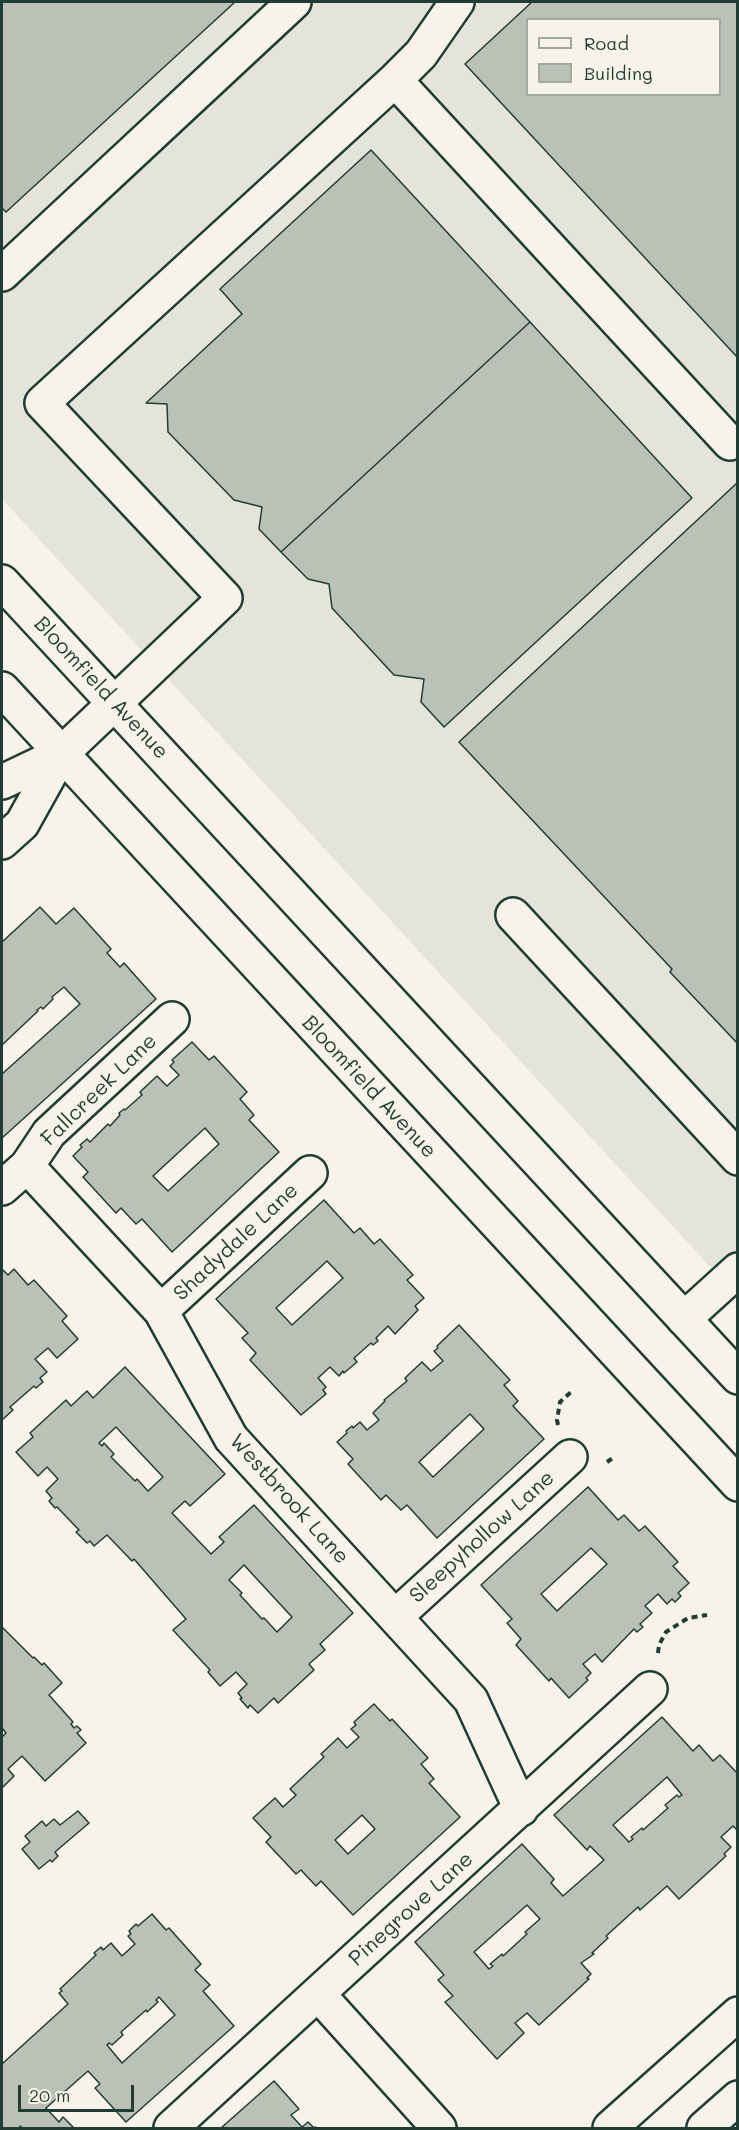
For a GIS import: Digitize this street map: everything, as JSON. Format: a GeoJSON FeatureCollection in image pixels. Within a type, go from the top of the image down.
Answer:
{"type":"FeatureCollection","features":[{"type":"Feature","properties":{"kind":"street"},"geometry":{"type":"LineString","coordinates":[[2,274],[294,2]]}},
{"type":"Feature","properties":{"kind":"street"},"geometry":{"type":"LineString","coordinates":[[2,782],[61,754],[225,598],[42,403],[395,80],[421,54],[458,2]]}},
{"type":"Feature","properties":{"kind":"street"},"geometry":{"type":"LineString","coordinates":[[395,80],[730,443]]}},
{"type":"Feature","properties":{"kind":"street","name":"Bloomfield Avenue"},"geometry":{"type":"LineString","coordinates":[[2,582],[738,1377]]}},
{"type":"Feature","properties":{"kind":"street","name":"Bloomfield Avenue"},"geometry":{"type":"LineString","coordinates":[[2,689],[738,1484]]}},
{"type":"Feature","properties":{"kind":"street"},"geometry":{"type":"LineString","coordinates":[[2,842],[22,824],[61,754]]}},
{"type":"Feature","properties":{"kind":"street"},"geometry":{"type":"LineString","coordinates":[[513,915],[738,1158]]}},
{"type":"Feature","properties":{"kind":"street","name":"Fallcreek Lane"},"geometry":{"type":"LineString","coordinates":[[2,1188],[27,1166],[49,1133],[172,1019]]}},
{"type":"Feature","properties":{"kind":"street","name":"Westbrook Lane"},"geometry":{"type":"LineString","coordinates":[[27,1166],[161,1311],[231,1438],[471,1700],[521,1809]]}},
{"type":"Feature","properties":{"kind":"street","name":"Shadydale Lane"},"geometry":{"type":"LineString","coordinates":[[161,1311],[310,1173]]}},
{"type":"Feature","properties":{"kind":"street"},"geometry":{"type":"LineString","coordinates":[[684,1319],[738,1270]]}},
{"type":"Feature","properties":{"kind":"street","name":"Sleepyhollow Lane"},"geometry":{"type":"LineString","coordinates":[[395,1617],[570,1457]]}},
{"type":"Feature","properties":{"kind":"street","name":"Pinegrove Lane"},"geometry":{"type":"LineString","coordinates":[[171,2128],[650,1689]]}},
{"type":"Feature","properties":{"kind":"street"},"geometry":{"type":"LineString","coordinates":[[318,1994],[439,2128]]}},
{"type":"Feature","properties":{"kind":"street"},"geometry":{"type":"LineString","coordinates":[[610,2128],[738,2014]]}},
{"type":"Feature","properties":{"kind":"street"},"geometry":{"type":"LineString","coordinates":[[704,2128],[738,2098]]}},
{"type":"Feature","properties":{"kind":"path"},"geometry":{"type":"LineString","coordinates":[[650,1689],[654,1682],[658,1645],[666,1632],[687,1618],[707,1615]]}},
{"type":"Feature","properties":{"kind":"shaded area"},"geometry":{"type":"Polygon","coordinates":[[[2,2],[737,2],[737,1296],[2,499],[2,2]]]}},
{"type":"Feature","properties":{"kind":"building"},"geometry":{"type":"Polygon","coordinates":[[[2,2],[235,2],[6,212],[2,208],[2,2]]]}},
{"type":"Feature","properties":{"kind":"building"},"geometry":{"type":"Polygon","coordinates":[[[532,2],[738,2],[738,358],[465,64],[532,2]]]}},
{"type":"Feature","properties":{"kind":"building"},"geometry":{"type":"Polygon","coordinates":[[[371,150],[530,322],[281,552],[259,529],[262,507],[234,500],[168,432],[167,404],[146,403],[242,314],[220,289],[371,150]]]}},
{"type":"Feature","properties":{"kind":"building"},"geometry":{"type":"Polygon","coordinates":[[[530,322],[692,498],[444,727],[421,702],[424,679],[394,675],[332,608],[329,584],[308,579],[281,552],[530,322]]]}},
{"type":"Feature","properties":{"kind":"building"},"geometry":{"type":"Polygon","coordinates":[[[737,483],[738,1044],[670,972],[672,969],[459,742],[737,483]]]}},
{"type":"Feature","properties":{"kind":"building"},"geometry":{"type":"Polygon","coordinates":[[[40,907],[56,924],[74,908],[111,949],[107,953],[120,967],[124,963],[156,999],[2,1138],[2,1074],[80,1004],[64,987],[2,1045],[2,942],[40,907]]]}},
{"type":"Feature","properties":{"kind":"building"},"geometry":{"type":"Polygon","coordinates":[[[192,1042],[209,1060],[214,1056],[247,1092],[240,1099],[254,1115],[249,1120],[279,1152],[172,1252],[142,1219],[136,1224],[121,1208],[116,1213],[83,1177],[88,1172],[73,1156],[87,1139],[90,1142],[108,1124],[110,1126],[120,1115],[119,1113],[142,1095],[140,1092],[157,1076],[167,1086],[179,1075],[170,1066],[174,1062],[172,1060],[192,1042]],[[205,1128],[153,1176],[168,1191],[219,1144],[205,1128]]]}},
{"type":"Feature","properties":{"kind":"building"},"geometry":{"type":"Polygon","coordinates":[[[324,1200],[354,1233],[360,1228],[374,1244],[380,1239],[413,1275],[407,1280],[424,1298],[415,1306],[418,1310],[395,1334],[388,1326],[376,1338],[378,1341],[373,1345],[371,1343],[354,1358],[357,1362],[344,1373],[343,1371],[339,1376],[330,1367],[318,1378],[326,1387],[323,1390],[326,1394],[301,1415],[250,1360],[256,1353],[242,1338],[248,1333],[216,1299],[324,1200]],[[327,1261],[276,1308],[292,1325],[343,1278],[327,1261]]]}},
{"type":"Feature","properties":{"kind":"building"},"geometry":{"type":"Polygon","coordinates":[[[2,1269],[8,1275],[14,1269],[28,1285],[34,1280],[67,1316],[62,1321],[78,1339],[57,1358],[48,1348],[35,1359],[47,1372],[40,1378],[43,1382],[36,1388],[34,1386],[10,1407],[13,1410],[2,1420],[2,1269]]]}},
{"type":"Feature","properties":{"kind":"building"},"geometry":{"type":"Polygon","coordinates":[[[459,1325],[510,1380],[504,1385],[518,1401],[513,1406],[544,1439],[437,1538],[407,1505],[401,1510],[386,1495],[381,1500],[348,1464],[353,1459],[337,1442],[352,1426],[353,1428],[360,1422],[367,1430],[379,1420],[373,1413],[384,1400],[407,1381],[405,1378],[422,1362],[431,1371],[443,1361],[434,1351],[438,1348],[437,1346],[459,1325]],[[470,1414],[419,1462],[433,1477],[484,1429],[470,1414]]]}},
{"type":"Feature","properties":{"kind":"building"},"geometry":{"type":"Polygon","coordinates":[[[125,1367],[225,1474],[190,1506],[185,1501],[172,1513],[211,1554],[224,1542],[219,1537],[254,1505],[353,1613],[320,1644],[325,1650],[309,1664],[314,1670],[278,1703],[274,1698],[258,1713],[250,1705],[248,1708],[238,1693],[247,1684],[236,1672],[220,1686],[208,1672],[210,1670],[173,1630],[186,1619],[134,1559],[132,1561],[107,1535],[94,1546],[90,1541],[87,1543],[76,1532],[79,1530],[49,1501],[52,1498],[46,1491],[58,1479],[47,1467],[38,1476],[16,1452],[33,1437],[30,1433],[66,1400],[71,1406],[87,1391],[93,1398],[125,1367]],[[116,1427],[99,1443],[102,1446],[104,1443],[114,1454],[111,1457],[148,1491],[163,1477],[116,1427]],[[244,1565],[229,1580],[262,1619],[264,1618],[277,1632],[292,1617],[244,1565]]]}},
{"type":"Feature","properties":{"kind":"building"},"geometry":{"type":"Polygon","coordinates":[[[588,1487],[618,1520],[624,1515],[639,1531],[645,1526],[678,1562],[673,1566],[689,1583],[678,1593],[681,1596],[675,1602],[672,1599],[667,1604],[658,1594],[645,1606],[652,1613],[640,1624],[643,1627],[637,1632],[634,1629],[602,1662],[595,1654],[583,1664],[591,1673],[586,1678],[588,1680],[569,1698],[551,1678],[549,1681],[516,1645],[521,1639],[507,1623],[512,1619],[481,1585],[588,1487]],[[591,1548],[541,1594],[557,1611],[607,1564],[591,1548]]]}},
{"type":"Feature","properties":{"kind":"building"},"geometry":{"type":"Polygon","coordinates":[[[2,1627],[33,1658],[42,1665],[44,1663],[62,1683],[49,1695],[73,1722],[71,1724],[74,1728],[77,1726],[81,1730],[77,1733],[86,1743],[45,1781],[22,1756],[8,1769],[14,1776],[2,1788],[2,1737],[6,1733],[2,1728],[2,1627]]]}},
{"type":"Feature","properties":{"kind":"building"},"geometry":{"type":"Polygon","coordinates":[[[374,1704],[390,1721],[392,1719],[428,1758],[421,1764],[434,1779],[429,1783],[460,1817],[353,1915],[321,1881],[316,1886],[301,1870],[296,1874],[266,1842],[271,1837],[253,1818],[275,1798],[283,1807],[296,1795],[290,1789],[324,1757],[321,1754],[338,1738],[347,1748],[359,1737],[351,1729],[356,1725],[354,1722],[374,1704]],[[362,1815],[335,1840],[348,1854],[375,1829],[362,1815]]]}},
{"type":"Feature","properties":{"kind":"building"},"geometry":{"type":"Polygon","coordinates":[[[662,1717],[693,1751],[699,1745],[713,1761],[720,1755],[738,1774],[738,1831],[733,1826],[721,1837],[731,1847],[724,1854],[726,1856],[679,1899],[667,1886],[640,1910],[638,1907],[606,1936],[608,1938],[592,1953],[594,1954],[581,1963],[591,1974],[587,1978],[589,1979],[539,2025],[527,2013],[515,2023],[524,2033],[497,2059],[445,2002],[453,1996],[438,1980],[444,1975],[415,1942],[522,1844],[554,1879],[551,1883],[563,1896],[604,1860],[590,1846],[587,1850],[554,1815],[662,1717]],[[667,1777],[613,1825],[629,1842],[633,1839],[631,1837],[642,1828],[643,1830],[668,1808],[665,1805],[677,1795],[679,1797],[682,1795],[667,1777]],[[527,1905],[474,1952],[489,1969],[493,1966],[490,1964],[502,1954],[503,1956],[540,1919],[527,1905]]]}},
{"type":"Feature","properties":{"kind":"building"},"geometry":{"type":"Polygon","coordinates":[[[78,1811],[89,1823],[55,1852],[58,1856],[52,1862],[50,1860],[39,1869],[22,1849],[30,1842],[25,1836],[42,1821],[46,1826],[54,1819],[60,1825],[78,1811]]]}},
{"type":"Feature","properties":{"kind":"building"},"geometry":{"type":"Polygon","coordinates":[[[152,1914],[166,1930],[169,1928],[201,1964],[195,1970],[210,1985],[203,1991],[234,2026],[126,2122],[95,2088],[100,2084],[88,2071],[46,2108],[59,2122],[63,2117],[74,2128],[23,2128],[20,2126],[20,2128],[2,2128],[2,2064],[68,2004],[59,1993],[62,1991],[60,1989],[96,1955],[94,1953],[101,1947],[103,1950],[111,1943],[122,1956],[135,1944],[128,1936],[131,1934],[129,1931],[136,1924],[138,1926],[152,1914]],[[159,1997],[156,2000],[158,2002],[121,2032],[123,2035],[112,2045],[109,2043],[107,2045],[122,2063],[175,2015],[159,1997]]]}},
{"type":"Feature","properties":{"kind":"building"},"geometry":{"type":"Polygon","coordinates":[[[274,2081],[299,2109],[291,2115],[302,2127],[308,2122],[314,2128],[221,2128],[274,2081]]]}}]}
